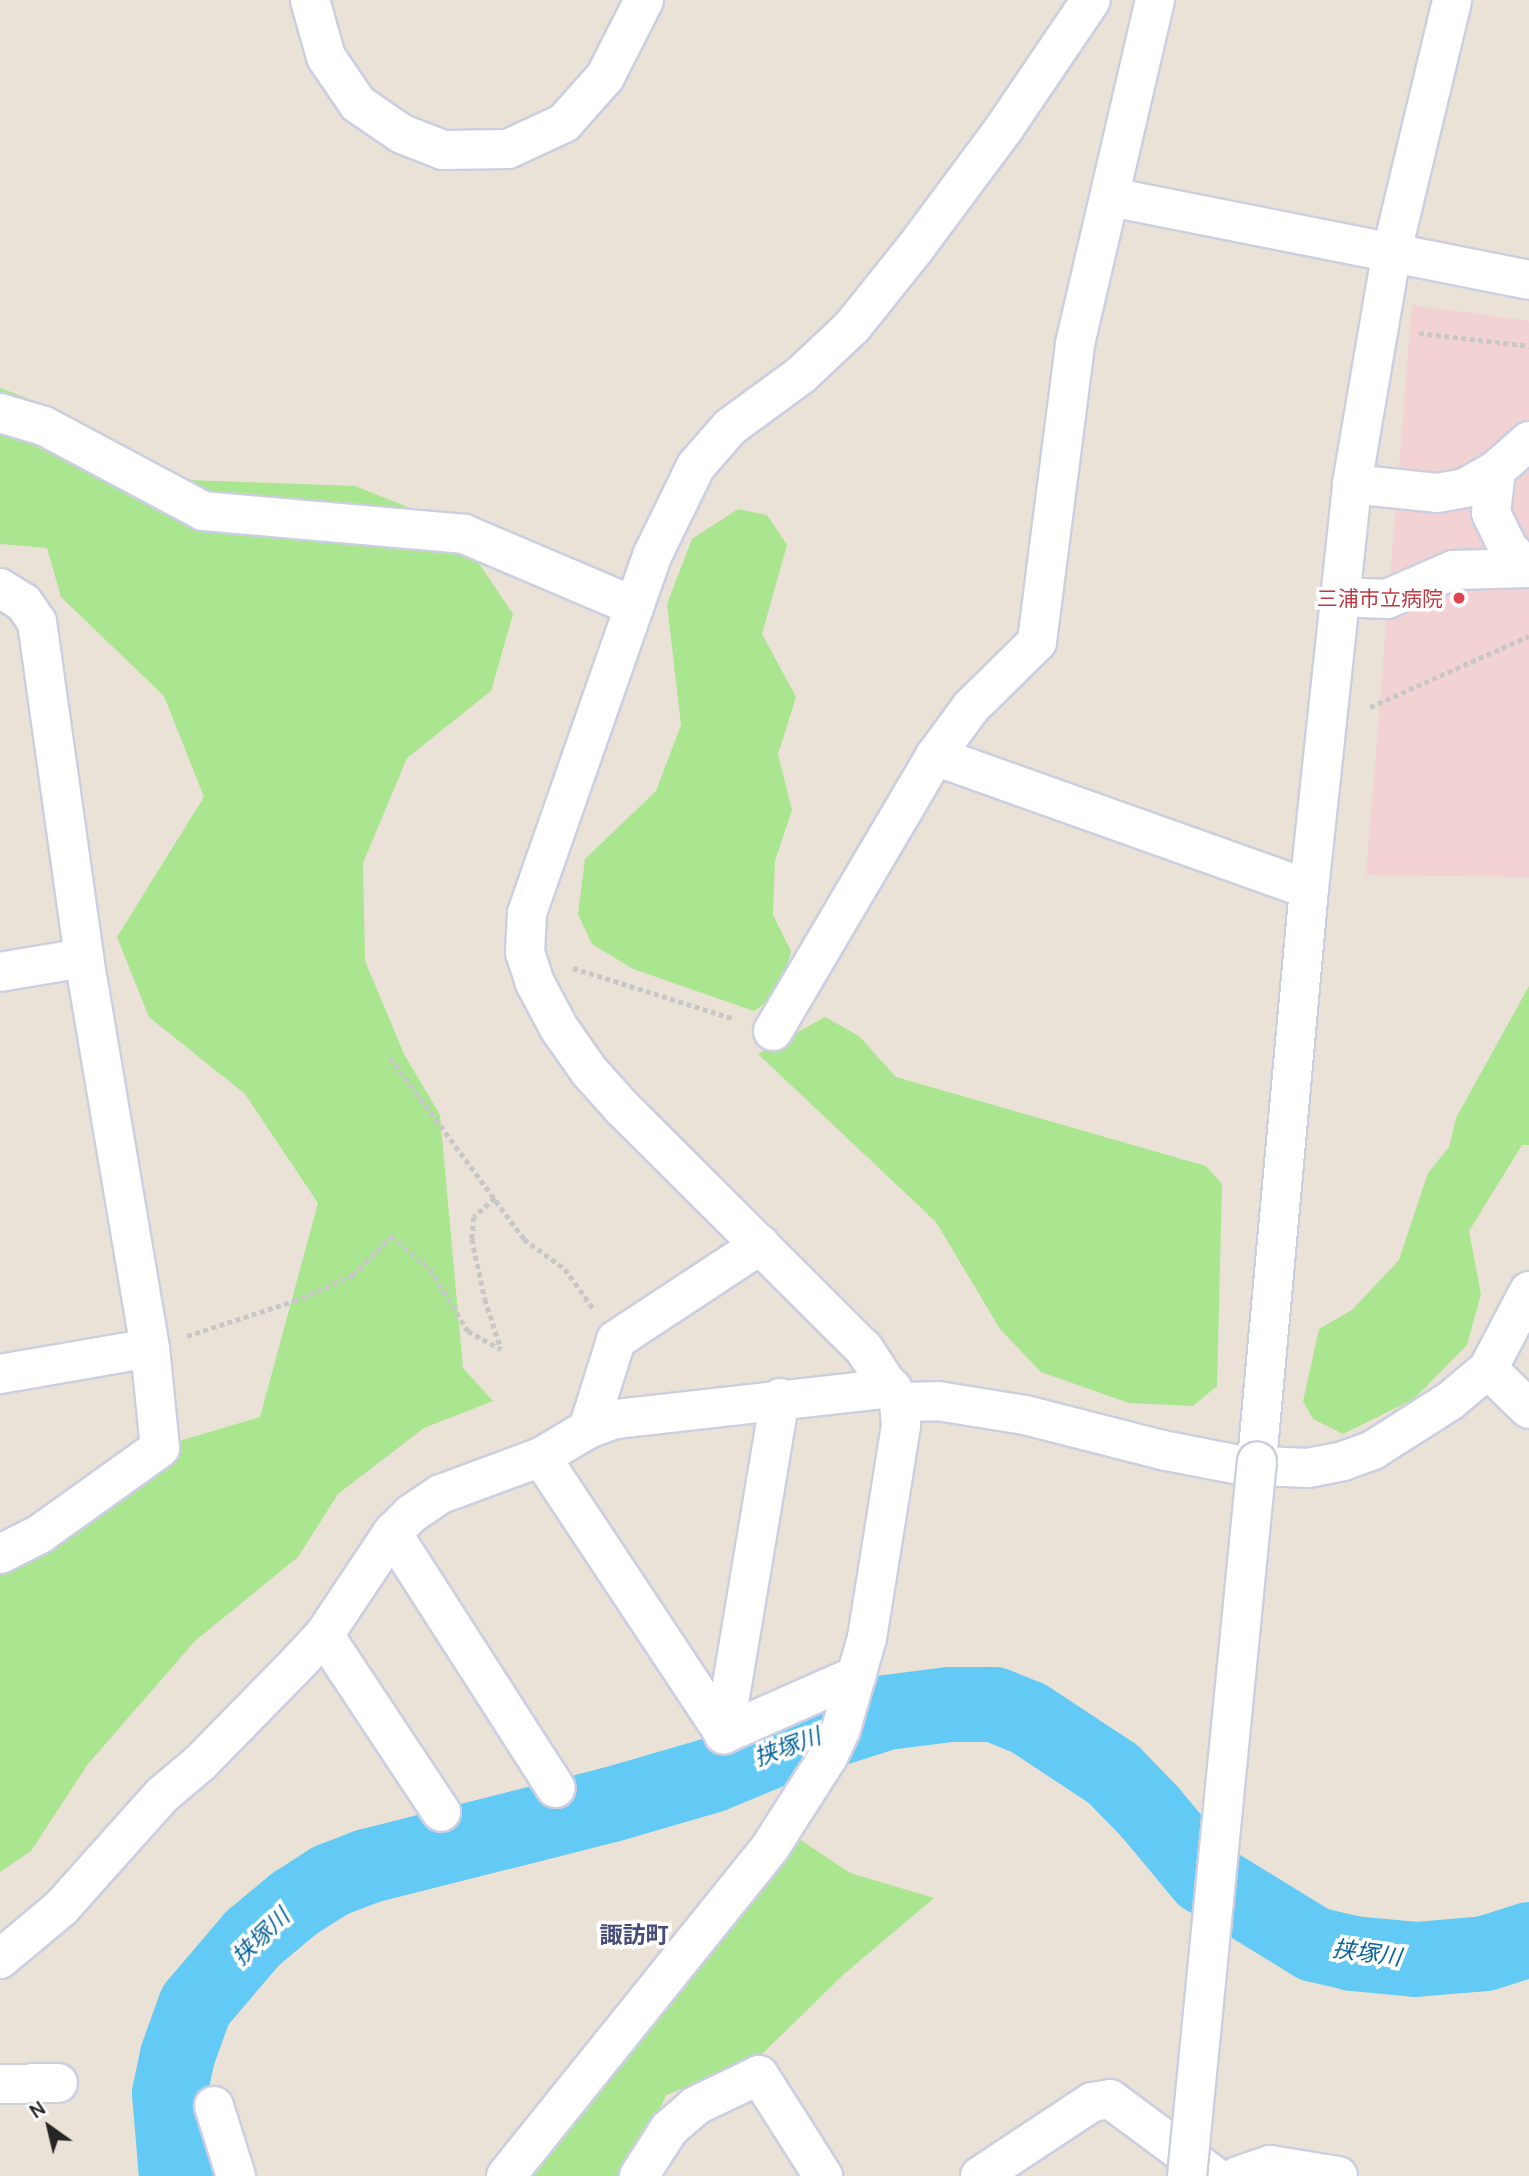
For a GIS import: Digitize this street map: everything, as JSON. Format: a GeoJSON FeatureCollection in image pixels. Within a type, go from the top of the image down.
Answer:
{"type":"FeatureCollection","features":[{"type":"Feature","properties":{"kind":"street"},"geometry":{"type":"LineString","coordinates":[[310,0],[326,57],[358,104],[402,134],[443,150],[508,149],[564,123],[605,77],[644,0]]}},
{"type":"Feature","properties":{"kind":"street"},"geometry":{"type":"LineString","coordinates":[[506,2176],[771,1846],[828,1757],[854,1685],[867,1638],[901,1425],[895,1395],[864,1349],[589,1071],[559,1028],[535,983],[525,953],[531,901],[653,554],[695,466],[730,427],[802,375],[852,327],[997,138],[1091,0]]}},
{"type":"Feature","properties":{"kind":"street"},"geometry":{"type":"LineString","coordinates":[[773,1031],[935,756],[971,707],[1037,642],[1075,345],[1155,0]]}},
{"type":"Feature","properties":{"kind":"street"},"geometry":{"type":"LineString","coordinates":[[1187,2176],[1327,703],[1352,484],[1391,255],[1452,0]]}},
{"type":"Feature","properties":{"kind":"street"},"geometry":{"type":"LineString","coordinates":[[1111,197],[1391,255],[1529,280]]}},
{"type":"Feature","properties":{"kind":"street"},"geometry":{"type":"LineString","coordinates":[[0,413],[44,426],[202,511],[464,534],[634,606]]}},
{"type":"Feature","properties":{"kind":"street"},"geometry":{"type":"LineString","coordinates":[[1352,484],[1437,493],[1465,488],[1496,470],[1529,441]]}},
{"type":"Feature","properties":{"kind":"street"},"geometry":{"type":"LineString","coordinates":[[1496,470],[1491,513],[1508,548],[1529,567]]}},
{"type":"Feature","properties":{"kind":"street"},"geometry":{"type":"LineString","coordinates":[[1339,597],[1387,599],[1453,570],[1529,567]]}},
{"type":"Feature","properties":{"kind":"street"},"geometry":{"type":"LineString","coordinates":[[0,588],[23,603],[37,622],[84,958],[150,1348],[160,1448],[40,1534],[0,1555]]}},
{"type":"Feature","properties":{"kind":"street"},"geometry":{"type":"LineString","coordinates":[[935,756],[1309,889]]}},
{"type":"Feature","properties":{"kind":"street"},"geometry":{"type":"LineString","coordinates":[[0,972],[84,958]]}},
{"type":"Feature","properties":{"kind":"street"},"geometry":{"type":"LineString","coordinates":[[588,1429],[616,1340],[760,1245]]}},
{"type":"Feature","properties":{"kind":"street"},"geometry":{"type":"LineString","coordinates":[[0,1959],[61,1908],[162,1796],[200,1763],[324,1635],[392,1533],[411,1514],[441,1494],[541,1457],[588,1429],[616,1419],[780,1398],[895,1395],[1025,1415],[1161,1450],[1239,1465],[1308,1468],[1343,1461],[1373,1450],[1450,1401],[1488,1369],[1529,1291]]}},
{"type":"Feature","properties":{"kind":"street"},"geometry":{"type":"LineString","coordinates":[[0,1374],[150,1348]]}},
{"type":"Feature","properties":{"kind":"street"},"geometry":{"type":"LineString","coordinates":[[1488,1369],[1529,1409]]}},
{"type":"Feature","properties":{"kind":"street"},"geometry":{"type":"LineString","coordinates":[[724,1734],[780,1398]]}},
{"type":"Feature","properties":{"kind":"street"},"geometry":{"type":"LineString","coordinates":[[541,1457],[724,1734]]}},
{"type":"Feature","properties":{"kind":"street"},"geometry":{"type":"LineString","coordinates":[[392,1533],[556,1788]]}},
{"type":"Feature","properties":{"kind":"street"},"geometry":{"type":"LineString","coordinates":[[324,1635],[441,1812]]}},
{"type":"Feature","properties":{"kind":"street"},"geometry":{"type":"LineString","coordinates":[[724,1734],[854,1685]]}},
{"type":"Feature","properties":{"kind":"street"},"geometry":{"type":"LineString","coordinates":[[639,2176],[669,2129],[695,2106],[759,2075],[824,2176]]}},
{"type":"Feature","properties":{"kind":"street"},"geometry":{"type":"LineString","coordinates":[[0,2084],[58,2082]]}},
{"type":"Feature","properties":{"kind":"street"},"geometry":{"type":"LineString","coordinates":[[980,2176],[1092,2102],[1110,2099],[1214,2176]]}},
{"type":"Feature","properties":{"kind":"street"},"geometry":{"type":"LineString","coordinates":[[214,2106],[236,2176]]}},
{"type":"Feature","properties":{"kind":"street"},"geometry":{"type":"LineString","coordinates":[[1238,2176],[1270,2165],[1338,2176]]}},
{"type":"Feature","properties":{"kind":"path"},"geometry":{"type":"LineString","coordinates":[[1377,328],[1529,346]]}},
{"type":"Feature","properties":{"kind":"path"},"geometry":{"type":"LineString","coordinates":[[1327,703],[1370,707],[1529,636]]}},
{"type":"Feature","properties":{"kind":"path"},"geometry":{"type":"LineString","coordinates":[[525,953],[773,1031]]}},
{"type":"Feature","properties":{"kind":"path"},"geometry":{"type":"LineString","coordinates":[[390,1057],[524,1239],[565,1269],[616,1340]]}},
{"type":"Feature","properties":{"kind":"path"},"geometry":{"type":"LineString","coordinates":[[150,1348],[294,1301],[354,1275],[391,1236],[430,1269],[468,1331],[501,1349],[485,1299],[472,1239],[474,1217],[495,1198]]}},
{"type":"Feature","properties":{"kind":"shaded area","name":"三浦市立病院"},"geometry":{"type":"Polygon","coordinates":[[[1412,305],[1529,321],[1529,877],[1366,875],[1412,305]]]}},
{"type":"Feature","properties":{"kind":"green space"},"geometry":{"type":"Polygon","coordinates":[[[0,388],[27,398],[190,480],[355,486],[453,525],[513,614],[491,691],[407,758],[363,863],[365,961],[404,1054],[440,1115],[463,1368],[493,1401],[424,1428],[338,1494],[298,1557],[195,1641],[88,1764],[31,1851],[0,1872],[0,1554],[105,1463],[260,1417],[318,1203],[245,1094],[149,1017],[117,937],[204,797],[164,696],[61,597],[47,548],[0,544],[0,388]]]}},
{"type":"Feature","properties":{"kind":"green space"},"geometry":{"type":"Polygon","coordinates":[[[738,509],[767,515],[787,545],[762,634],[796,697],[778,754],[792,810],[775,861],[773,915],[791,951],[780,993],[754,1011],[633,969],[592,944],[578,914],[585,859],[656,791],[681,725],[667,604],[692,539],[738,509]]]}},
{"type":"Feature","properties":{"kind":"green space"},"geometry":{"type":"Polygon","coordinates":[[[1529,986],[1529,1145],[1522,1145],[1469,1231],[1481,1294],[1467,1345],[1414,1399],[1343,1434],[1313,1419],[1303,1401],[1319,1329],[1352,1310],[1399,1260],[1428,1173],[1449,1147],[1456,1118],[1529,986]]]}},
{"type":"Feature","properties":{"kind":"green space"},"geometry":{"type":"Polygon","coordinates":[[[825,1017],[859,1036],[896,1077],[1206,1166],[1222,1184],[1217,1386],[1193,1406],[1129,1403],[1041,1372],[1000,1329],[936,1222],[758,1054],[825,1017]]]}},
{"type":"Feature","properties":{"kind":"green space"},"geometry":{"type":"Polygon","coordinates":[[[798,1838],[850,1873],[934,1898],[843,1975],[758,2058],[666,2095],[631,2176],[532,2176],[798,1838]]]}},
{"type":"Feature","properties":{"kind":"waterway","name":"挟塚川"},"geometry":{"type":"LineString","coordinates":[[176,2176],[169,2093],[177,2055],[195,2005],[252,1938],[294,1903],[330,1880],[366,1866],[611,1804],[711,1775],[783,1745],[886,1712],[949,1704],[994,1704],[1027,1717],[1113,1774],[1149,1811],[1203,1876],[1314,1944],[1352,1953],[1415,1959],[1485,1953],[1529,1939]]}},
{"type":"Feature","properties":{"kind":"place","name":"三浦市立病院"},"geometry":{"type":"Point","coordinates":[1459,598]}},
{"type":"Feature","properties":{"kind":"district","name":"諏訪町"},"geometry":{"type":"Point","coordinates":[634,1934]}}]}
